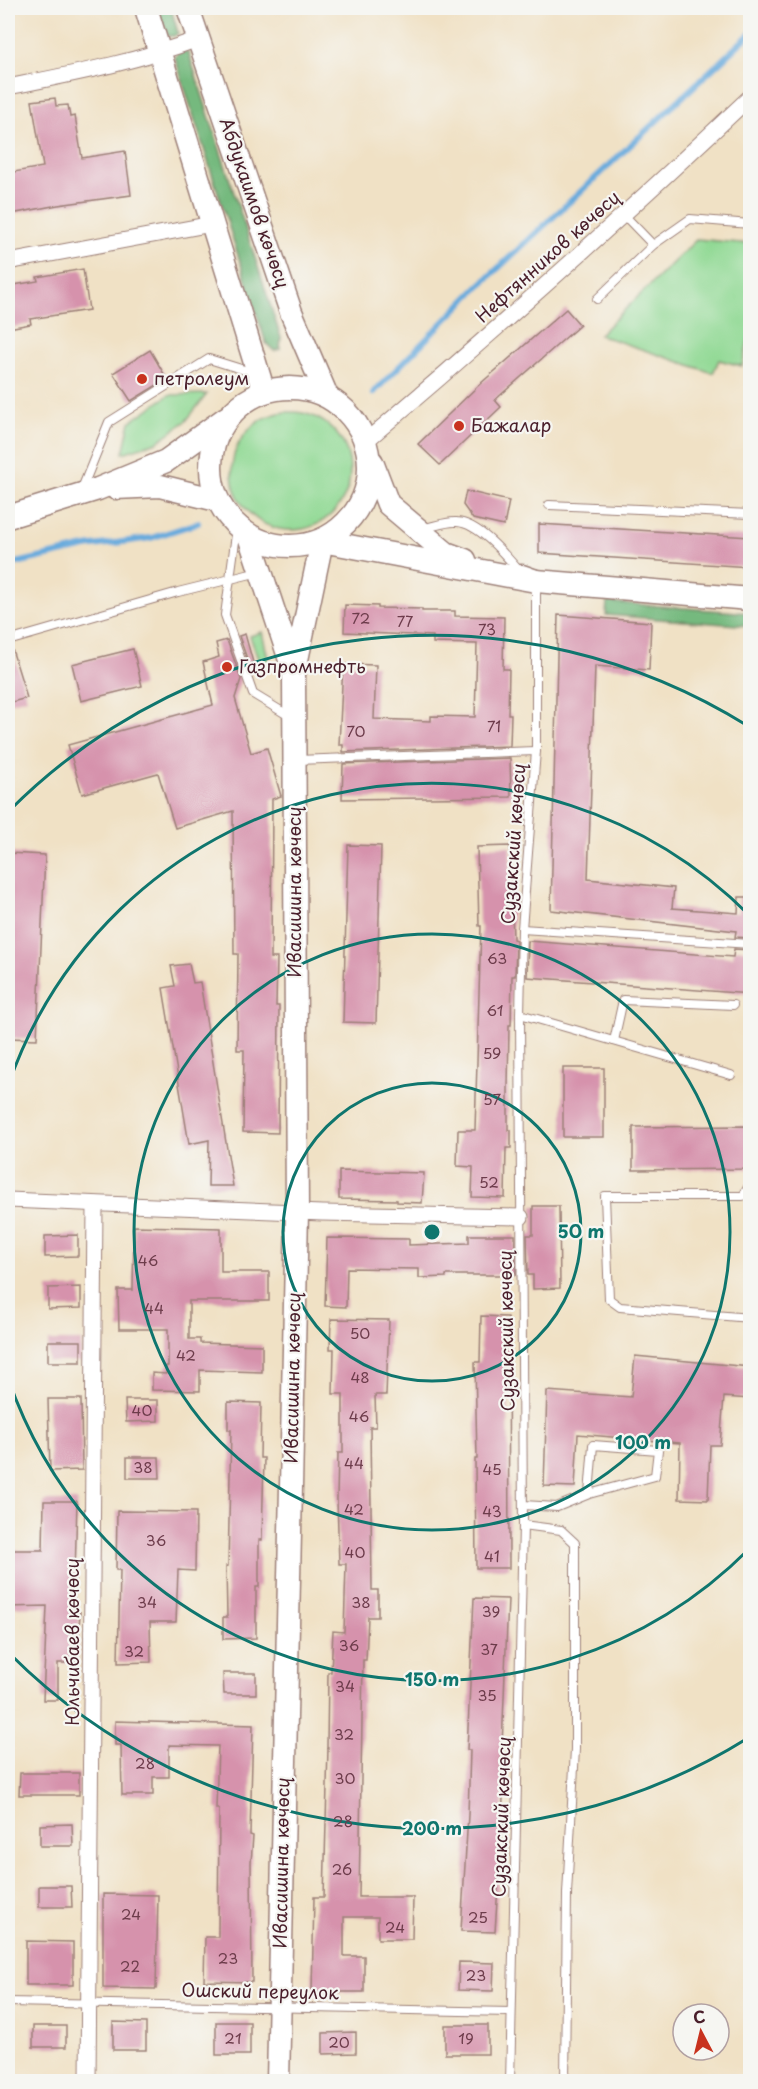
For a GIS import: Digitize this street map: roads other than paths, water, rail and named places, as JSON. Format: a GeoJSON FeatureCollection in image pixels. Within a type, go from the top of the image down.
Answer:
{"type":"FeatureCollection","features":[{"type":"Feature","properties":{"kind":"main road"},"geometry":{"type":"LineString","coordinates":[[146,8],[261,383]]}},
{"type":"Feature","properties":{"kind":"main road","name":"Абдукаимов көчөсү"},"geometry":{"type":"LineString","coordinates":[[188,8],[291,312],[327,396]]}},
{"type":"Feature","properties":{"kind":"main road"},"geometry":{"type":"LineString","coordinates":[[261,383],[312,391],[327,396],[344,408],[357,423],[388,504],[446,553],[486,568],[528,579]]}},
{"type":"Feature","properties":{"kind":"main road"},"geometry":{"type":"LineString","coordinates":[[8,517],[89,491],[166,461],[231,415],[261,383]]}},
{"type":"Feature","properties":{"kind":"main road"},"geometry":{"type":"LineString","coordinates":[[231,415],[220,429],[212,455],[212,483],[217,500],[226,515],[243,531],[273,545],[297,547],[322,541],[344,526],[360,506],[369,481],[368,448]]}},
{"type":"Feature","properties":{"kind":"main road"},"geometry":{"type":"LineString","coordinates":[[89,491],[160,486],[217,500]]}},
{"type":"Feature","properties":{"kind":"main road"},"geometry":{"type":"LineString","coordinates":[[243,531],[260,571],[294,674]]}},
{"type":"Feature","properties":{"kind":"main road"},"geometry":{"type":"LineString","coordinates":[[322,541],[528,579],[750,599]]}},
{"type":"Feature","properties":{"kind":"main road"},"geometry":{"type":"LineString","coordinates":[[294,674],[322,541]]}},
{"type":"Feature","properties":{"kind":"main road","name":"Ивасишина көчөсү"},"geometry":{"type":"LineString","coordinates":[[278,2082],[297,1212],[294,674]]}},
{"type":"Feature","properties":{"kind":"street"},"geometry":{"type":"LineString","coordinates":[[8,87],[161,53],[198,39]]}},
{"type":"Feature","properties":{"kind":"street","name":"Нефтянников көчөсү"},"geometry":{"type":"LineString","coordinates":[[368,448],[750,97]]}},
{"type":"Feature","properties":{"kind":"street"},"geometry":{"type":"LineString","coordinates":[[8,261],[212,224]]}},
{"type":"Feature","properties":{"kind":"street"},"geometry":{"type":"LineString","coordinates":[[8,1200],[297,1212],[521,1217]]}},
{"type":"Feature","properties":{"kind":"street","name":"Юльчибаев көчөсү"},"geometry":{"type":"LineString","coordinates":[[88,2082],[94,1204]]}},
{"type":"Feature","properties":{"kind":"lane"},"geometry":{"type":"LineString","coordinates":[[624,215],[653,245]]}},
{"type":"Feature","properties":{"kind":"lane"},"geometry":{"type":"LineString","coordinates":[[597,299],[653,245],[690,219],[750,224]]}},
{"type":"Feature","properties":{"kind":"lane"},"geometry":{"type":"LineString","coordinates":[[89,491],[109,422],[209,359],[261,383]]}},
{"type":"Feature","properties":{"kind":"lane"},"geometry":{"type":"LineString","coordinates":[[549,505],[750,514]]}},
{"type":"Feature","properties":{"kind":"lane"},"geometry":{"type":"LineString","coordinates":[[418,530],[456,522],[473,526],[528,579]]}},
{"type":"Feature","properties":{"kind":"lane"},"geometry":{"type":"LineString","coordinates":[[243,531],[230,579],[225,615],[253,694],[295,718]]}},
{"type":"Feature","properties":{"kind":"lane"},"geometry":{"type":"LineString","coordinates":[[8,641],[260,571]]}},
{"type":"Feature","properties":{"kind":"lane","name":"Сузакский көчөсү"},"geometry":{"type":"LineString","coordinates":[[510,2082],[523,1525],[520,1014],[522,929],[536,751],[528,579]]}},
{"type":"Feature","properties":{"kind":"lane"},"geometry":{"type":"LineString","coordinates":[[294,760],[536,751]]}},
{"type":"Feature","properties":{"kind":"lane"},"geometry":{"type":"LineString","coordinates":[[522,929],[750,944]]}},
{"type":"Feature","properties":{"kind":"lane"},"geometry":{"type":"LineString","coordinates":[[614,1041],[623,1000],[733,1005]]}},
{"type":"Feature","properties":{"kind":"lane"},"geometry":{"type":"LineString","coordinates":[[520,1014],[731,1075]]}},
{"type":"Feature","properties":{"kind":"lane"},"geometry":{"type":"LineString","coordinates":[[750,1184],[743,1196],[605,1196],[609,1299],[620,1307],[750,1318]]}},
{"type":"Feature","properties":{"kind":"lane"},"geometry":{"type":"LineString","coordinates":[[523,1505],[557,1507],[589,1494],[655,1476],[658,1450],[593,1445],[589,1494]]}},
{"type":"Feature","properties":{"kind":"lane"},"geometry":{"type":"LineString","coordinates":[[523,1525],[561,1530],[575,1543],[575,1749],[567,1894],[565,2082]]}},
{"type":"Feature","properties":{"kind":"lane","name":"Ошский переулок"},"geometry":{"type":"LineString","coordinates":[[8,2002],[511,2012]]}},
{"type":"Feature","properties":{"kind":"waterway"},"geometry":{"type":"LineString","coordinates":[[373,393],[478,287],[750,34]]}},
{"type":"Feature","properties":{"kind":"waterway"},"geometry":{"type":"LineString","coordinates":[[8,565],[86,547],[151,538],[198,523]]}},
{"type":"Feature","properties":{"kind":"place","name":"петролеум"},"geometry":{"type":"Point","coordinates":[142,379]}},
{"type":"Feature","properties":{"kind":"place","name":"Бажалар"},"geometry":{"type":"Point","coordinates":[459,426]}},
{"type":"Feature","properties":{"kind":"place","name":"Газпромнефть"},"geometry":{"type":"Point","coordinates":[227,667]}}]}
